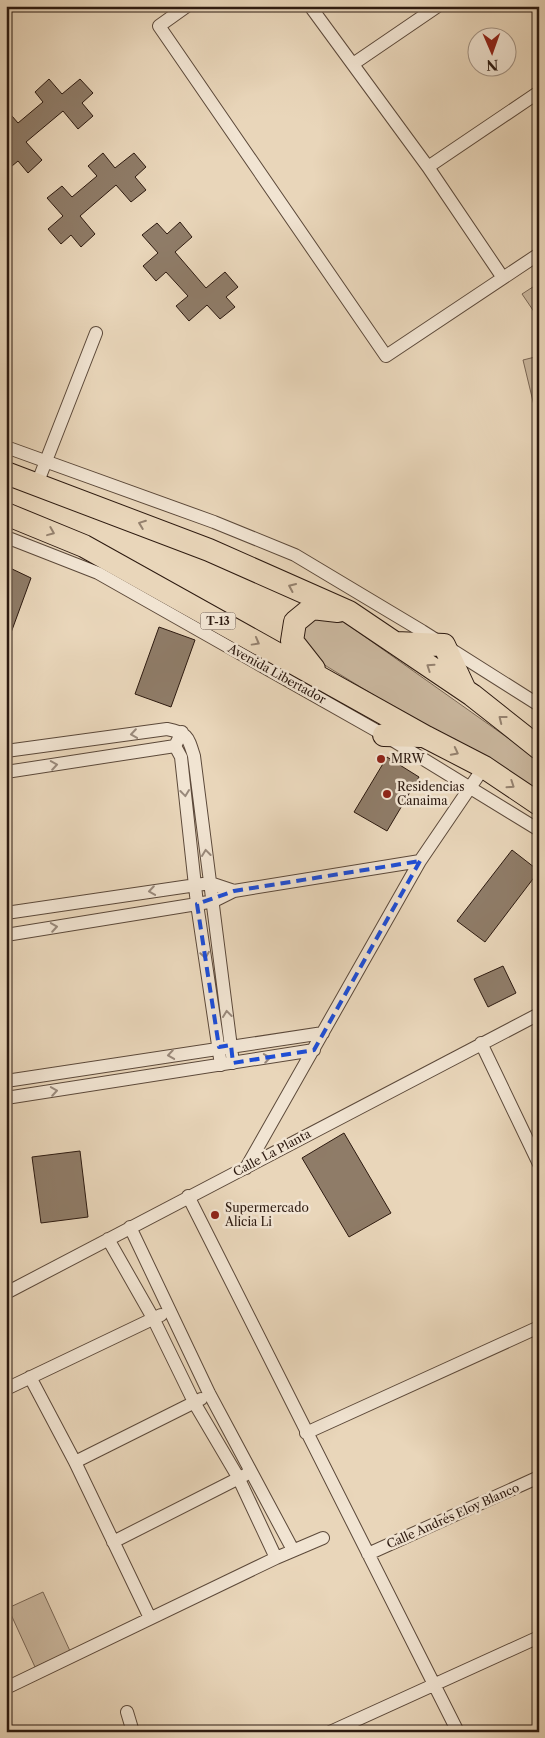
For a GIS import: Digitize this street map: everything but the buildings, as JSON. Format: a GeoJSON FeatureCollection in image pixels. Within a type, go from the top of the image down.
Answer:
{"type":"FeatureCollection","features":[{"type":"Feature","properties":{"kind":"highway","name":"T-13"},"geometry":{"type":"LineString","coordinates":[[6,473],[209,550],[349,612],[465,690],[539,748]]}},
{"type":"Feature","properties":{"kind":"highway","name":"Avenida Libertador"},"geometry":{"type":"LineString","coordinates":[[6,514],[84,546],[484,767],[539,804]]}},
{"type":"Feature","properties":{"kind":"highway","name":"T-13"},"geometry":{"type":"LineString","coordinates":[[319,676],[292,641],[295,622],[312,608],[349,612]]}},
{"type":"Feature","properties":{"kind":"highway"},"geometry":{"type":"LineString","coordinates":[[396,644],[444,645],[465,690]]}},
{"type":"Feature","properties":{"kind":"highway","name":"T-13"},"geometry":{"type":"LineString","coordinates":[[384,735],[426,736]]}},
{"type":"Feature","properties":{"kind":"street"},"geometry":{"type":"LineString","coordinates":[[188,6],[159,26],[386,356],[539,254]]}},
{"type":"Feature","properties":{"kind":"street"},"geometry":{"type":"LineString","coordinates":[[310,6],[428,167],[503,278]]}},
{"type":"Feature","properties":{"kind":"street"},"geometry":{"type":"LineString","coordinates":[[353,64],[438,6]]}},
{"type":"Feature","properties":{"kind":"street"},"geometry":{"type":"LineString","coordinates":[[428,167],[539,92]]}},
{"type":"Feature","properties":{"kind":"street"},"geometry":{"type":"LineString","coordinates":[[37,484],[96,333]]}},
{"type":"Feature","properties":{"kind":"street"},"geometry":{"type":"LineString","coordinates":[[6,447],[214,522],[296,555],[539,705]]}},
{"type":"Feature","properties":{"kind":"street","name":"Avenida Libertador"},"geometry":{"type":"LineString","coordinates":[[6,537],[98,573],[384,735],[539,830]]}},
{"type":"Feature","properties":{"kind":"street"},"geometry":{"type":"LineString","coordinates":[[6,751],[167,729],[182,732],[188,738],[194,756],[210,883],[214,901],[227,1064]]}},
{"type":"Feature","properties":{"kind":"street"},"geometry":{"type":"LineString","coordinates":[[175,746],[182,732]]}},
{"type":"Feature","properties":{"kind":"street"},"geometry":{"type":"LineString","coordinates":[[6,772],[175,746]]}},
{"type":"Feature","properties":{"kind":"street"},"geometry":{"type":"LineString","coordinates":[[175,746],[181,757],[197,904],[225,1046]]}},
{"type":"Feature","properties":{"kind":"street"},"geometry":{"type":"LineString","coordinates":[[246,1168],[420,861],[484,767]]}},
{"type":"Feature","properties":{"kind":"street"},"geometry":{"type":"LineString","coordinates":[[6,935],[214,901],[234,891],[420,861]]}},
{"type":"Feature","properties":{"kind":"street"},"geometry":{"type":"LineString","coordinates":[[6,913],[210,883],[234,891]]}},
{"type":"Feature","properties":{"kind":"street","name":"Calle La Planta"},"geometry":{"type":"LineString","coordinates":[[6,1293],[188,1196],[246,1168],[539,1014]]}},
{"type":"Feature","properties":{"kind":"street"},"geometry":{"type":"LineString","coordinates":[[6,1081],[225,1046],[323,1033]]}},
{"type":"Feature","properties":{"kind":"street"},"geometry":{"type":"LineString","coordinates":[[481,1043],[539,1164]]}},
{"type":"Feature","properties":{"kind":"street"},"geometry":{"type":"LineString","coordinates":[[6,1098],[314,1050]]}},
{"type":"Feature","properties":{"kind":"street"},"geometry":{"type":"LineString","coordinates":[[188,1196],[458,1732]]}},
{"type":"Feature","properties":{"kind":"street"},"geometry":{"type":"LineString","coordinates":[[130,1227],[209,1393],[293,1550]]}},
{"type":"Feature","properties":{"kind":"street"},"geometry":{"type":"LineString","coordinates":[[108,1239],[153,1318],[195,1404],[238,1478],[276,1558]]}},
{"type":"Feature","properties":{"kind":"street"},"geometry":{"type":"LineString","coordinates":[[6,1389],[170,1311]]}},
{"type":"Feature","properties":{"kind":"street"},"geometry":{"type":"LineString","coordinates":[[306,1433],[539,1326]]}},
{"type":"Feature","properties":{"kind":"street"},"geometry":{"type":"LineString","coordinates":[[30,1377],[75,1462],[150,1618]]}},
{"type":"Feature","properties":{"kind":"street"},"geometry":{"type":"LineString","coordinates":[[75,1462],[195,1404],[209,1393]]}},
{"type":"Feature","properties":{"kind":"street"},"geometry":{"type":"LineString","coordinates":[[113,1542],[252,1472]]}},
{"type":"Feature","properties":{"kind":"street","name":"Calle Andrés Eloy Blanco"},"geometry":{"type":"LineString","coordinates":[[368,1554],[539,1477]]}},
{"type":"Feature","properties":{"kind":"street"},"geometry":{"type":"LineString","coordinates":[[6,1688],[276,1558],[323,1538]]}},
{"type":"Feature","properties":{"kind":"street"},"geometry":{"type":"LineString","coordinates":[[330,1732],[539,1637]]}},
{"type":"Feature","properties":{"kind":"street"},"geometry":{"type":"LineString","coordinates":[[127,1712],[133,1732]]}},
{"type":"Feature","properties":{"kind":"highlighted area"},"geometry":{"type":"Polygon","coordinates":[[[420,861],[314,1050],[233,1063],[231,1045],[219,1047],[197,904],[234,891],[420,861]]]}},
{"type":"Feature","properties":{"kind":"shaded area"},"geometry":{"type":"Polygon","coordinates":[[[539,283],[539,319],[522,294],[539,283]]]}},
{"type":"Feature","properties":{"kind":"shaded area"},"geometry":{"type":"Polygon","coordinates":[[[539,356],[539,422],[538,422],[523,360],[539,356]]]}},
{"type":"Feature","properties":{"kind":"shaded area"},"geometry":{"type":"Polygon","coordinates":[[[292,611],[330,612],[539,760],[539,796],[300,650],[292,611]]]}},
{"type":"Feature","properties":{"kind":"shaded area"},"geometry":{"type":"Polygon","coordinates":[[[43,1592],[70,1651],[35,1667],[8,1608],[43,1592]]]}},
{"type":"Feature","properties":{"kind":"place","name":"MRW"},"geometry":{"type":"Point","coordinates":[381,759]}},
{"type":"Feature","properties":{"kind":"place","name":"Residencias Canaima"},"geometry":{"type":"Point","coordinates":[387,794]}},
{"type":"Feature","properties":{"kind":"place","name":"Supermercado Alicia Li"},"geometry":{"type":"Point","coordinates":[215,1215]}}]}
